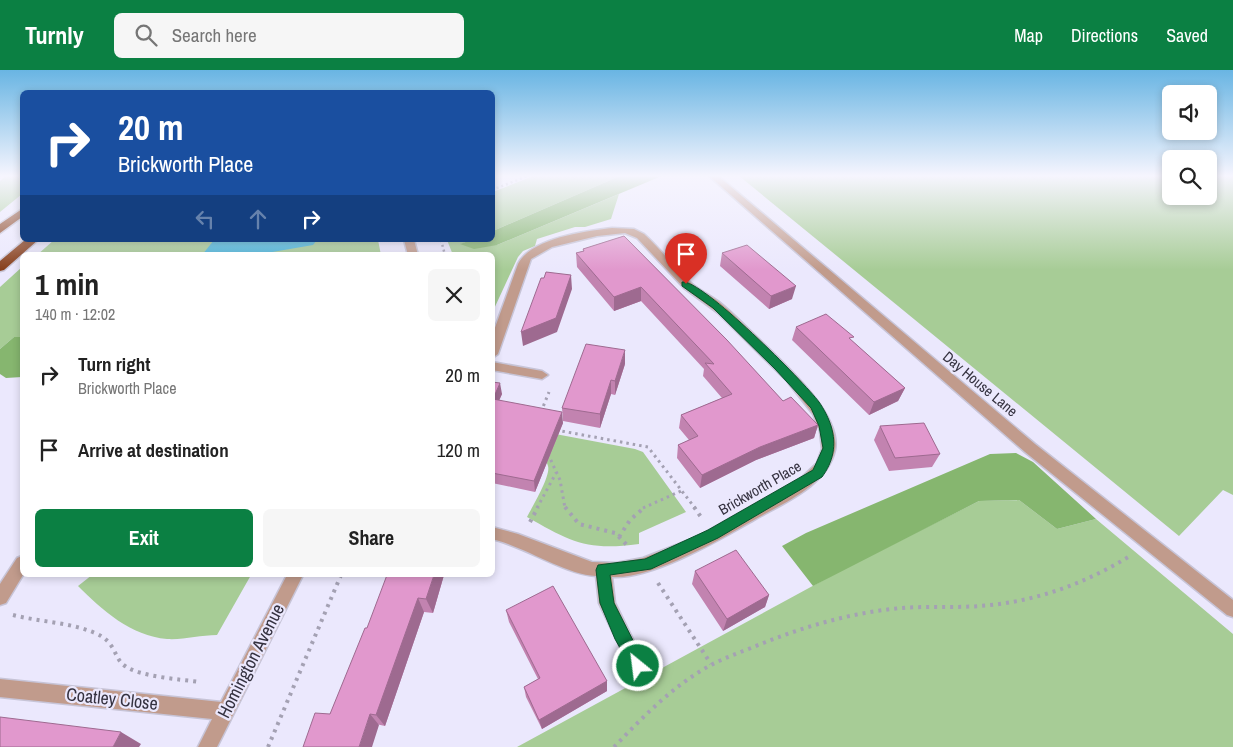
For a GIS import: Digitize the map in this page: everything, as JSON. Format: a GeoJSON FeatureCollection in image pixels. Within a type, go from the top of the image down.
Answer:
{"type":"FeatureCollection","features":[{"type":"Feature","properties":{"kind":"highway"},"geometry":{"type":"LineString","coordinates":[[0,230],[20,214]]}},
{"type":"Feature","properties":{"kind":"highway"},"geometry":{"type":"LineString","coordinates":[[0,267],[30,242]]}},
{"type":"Feature","properties":{"kind":"street","name":"Day House Lane"},"geometry":{"type":"LineString","coordinates":[[749,207],[984,410],[1233,610]]}},
{"type":"Feature","properties":{"kind":"street","name":"Brickworth Place"},"geometry":{"type":"LineString","coordinates":[[495,345],[523,265],[528,256],[559,243],[610,230],[627,230],[641,237],[686,284],[717,306],[791,379],[815,405],[822,417],[828,439],[827,457],[818,474],[713,534],[646,565],[603,570],[572,562],[520,540],[495,534]]}},
{"type":"Feature","properties":{"kind":"street"},"geometry":{"type":"LineString","coordinates":[[495,367],[542,375]]}},
{"type":"Feature","properties":{"kind":"street"},"geometry":{"type":"LineString","coordinates":[[0,598],[20,565]]}},
{"type":"Feature","properties":{"kind":"street"},"geometry":{"type":"LineString","coordinates":[[603,570],[607,603],[638,666]]}},
{"type":"Feature","properties":{"kind":"street","name":"Homington Avenue"},"geometry":{"type":"LineString","coordinates":[[207,747],[294,577]]}},
{"type":"Feature","properties":{"kind":"street","name":"Coatley Close"},"geometry":{"type":"LineString","coordinates":[[0,688],[224,711]]}},
{"type":"Feature","properties":{"kind":"path"},"geometry":{"type":"LineString","coordinates":[[539,418],[556,377],[542,375]]}},
{"type":"Feature","properties":{"kind":"path"},"geometry":{"type":"LineString","coordinates":[[555,429],[641,444],[648,447],[713,534]]}},
{"type":"Feature","properties":{"kind":"path"},"geometry":{"type":"LineString","coordinates":[[546,449],[560,480],[565,510],[579,524],[615,533],[646,565],[711,664]]}},
{"type":"Feature","properties":{"kind":"path"},"geometry":{"type":"LineString","coordinates":[[520,540],[556,472]]}},
{"type":"Feature","properties":{"kind":"path"},"geometry":{"type":"LineString","coordinates":[[619,537],[624,526],[633,516],[652,503],[681,491]]}},
{"type":"Feature","properties":{"kind":"path"},"geometry":{"type":"LineString","coordinates":[[614,747],[641,718],[711,664],[786,632],[819,621],[904,608],[983,606],[1036,599],[1088,580],[1149,544]]}},
{"type":"Feature","properties":{"kind":"path"},"geometry":{"type":"LineString","coordinates":[[268,747],[340,577]]}},
{"type":"Feature","properties":{"kind":"path"},"geometry":{"type":"LineString","coordinates":[[7,613],[84,630],[107,639],[118,654],[123,665],[136,671],[237,687]]}},
{"type":"Feature","properties":{"kind":"green space"},"geometry":{"type":"Polygon","coordinates":[[[0,207],[7,207],[0,212],[0,207]]]}},
{"type":"Feature","properties":{"kind":"green space"},"geometry":{"type":"Polygon","coordinates":[[[495,207],[549,207],[495,230],[495,207]]]}},
{"type":"Feature","properties":{"kind":"green space"},"geometry":{"type":"Polygon","coordinates":[[[549,207],[589,207],[497,245],[474,249],[460,244],[466,242],[495,242],[495,230],[549,207]]]}},
{"type":"Feature","properties":{"kind":"green space"},"geometry":{"type":"Polygon","coordinates":[[[589,207],[615,207],[611,219],[585,227],[575,227],[537,239],[535,246],[523,251],[518,257],[495,307],[495,252],[452,252],[448,242],[497,245],[589,207]]]}},
{"type":"Feature","properties":{"kind":"green space"},"geometry":{"type":"Polygon","coordinates":[[[777,207],[1233,207],[1233,495],[1223,490],[1179,536],[777,207]]]}},
{"type":"Feature","properties":{"kind":"green space"},"geometry":{"type":"Polygon","coordinates":[[[52,242],[378,242],[380,252],[40,252],[52,242]]]}},
{"type":"Feature","properties":{"kind":"green space"},"geometry":{"type":"Polygon","coordinates":[[[20,269],[20,337],[14,337],[0,349],[0,287],[20,269]]]}},
{"type":"Feature","properties":{"kind":"green space"},"geometry":{"type":"Polygon","coordinates":[[[14,337],[20,337],[20,377],[6,378],[0,374],[0,349],[14,337]]]}},
{"type":"Feature","properties":{"kind":"green space"},"geometry":{"type":"Polygon","coordinates":[[[534,430],[643,452],[686,512],[639,533],[639,544],[621,546],[580,543],[542,526],[527,517],[544,484],[548,471],[546,461],[535,440],[534,430]]]}},
{"type":"Feature","properties":{"kind":"green space"},"geometry":{"type":"Polygon","coordinates":[[[1016,453],[1033,462],[1096,519],[1057,529],[1019,500],[979,501],[813,586],[782,546],[806,533],[990,454],[1016,453]]]}},
{"type":"Feature","properties":{"kind":"green space"},"geometry":{"type":"Polygon","coordinates":[[[1019,500],[1057,529],[1096,519],[1233,634],[1233,747],[517,747],[842,570],[979,501],[1019,500]]]}},
{"type":"Feature","properties":{"kind":"green space"},"geometry":{"type":"Polygon","coordinates":[[[89,577],[250,577],[217,635],[173,639],[154,637],[129,627],[107,613],[78,586],[89,577]]]}},
{"type":"Feature","properties":{"kind":"water"},"geometry":{"type":"Polygon","coordinates":[[[212,242],[315,242],[313,245],[272,252],[204,252],[212,242]]]}},
{"type":"Feature","properties":{"kind":"building"},"geometry":{"type":"Polygon","coordinates":[[[624,236],[727,340],[783,401],[791,397],[818,425],[760,447],[702,475],[678,445],[698,436],[681,415],[732,394],[705,363],[714,364],[641,287],[614,297],[576,253],[624,236]]]}},
{"type":"Feature","properties":{"kind":"building"},"geometry":{"type":"Polygon","coordinates":[[[747,245],[796,286],[771,296],[722,253],[747,245]]]}},
{"type":"Feature","properties":{"kind":"building"},"geometry":{"type":"Polygon","coordinates":[[[546,272],[571,275],[556,318],[521,332],[541,278],[544,278],[546,272]]]}},
{"type":"Feature","properties":{"kind":"building"},"geometry":{"type":"Polygon","coordinates":[[[826,314],[854,337],[849,338],[905,388],[874,402],[796,327],[826,314]]]}},
{"type":"Feature","properties":{"kind":"building"},"geometry":{"type":"Polygon","coordinates":[[[586,344],[625,350],[615,381],[611,380],[600,414],[562,408],[586,344]]]}},
{"type":"Feature","properties":{"kind":"building"},"geometry":{"type":"Polygon","coordinates":[[[495,382],[500,383],[495,394],[495,382]]]}},
{"type":"Feature","properties":{"kind":"building"},"geometry":{"type":"Polygon","coordinates":[[[495,399],[562,412],[534,481],[495,474],[495,399]]]}},
{"type":"Feature","properties":{"kind":"building"},"geometry":{"type":"Polygon","coordinates":[[[924,423],[940,454],[895,458],[880,426],[924,423]]]}},
{"type":"Feature","properties":{"kind":"building"},"geometry":{"type":"Polygon","coordinates":[[[736,550],[769,595],[727,619],[695,571],[736,550]]]}},
{"type":"Feature","properties":{"kind":"building"},"geometry":{"type":"Polygon","coordinates":[[[386,577],[433,577],[426,599],[418,598],[376,715],[370,714],[359,747],[303,747],[315,713],[330,714],[365,628],[367,628],[386,577]]]}},
{"type":"Feature","properties":{"kind":"building"},"geometry":{"type":"Polygon","coordinates":[[[553,586],[607,681],[539,720],[524,687],[540,678],[506,610],[553,586]]]}},
{"type":"Feature","properties":{"kind":"building"},"geometry":{"type":"Polygon","coordinates":[[[0,717],[121,732],[113,747],[0,747],[0,717]]]}},
{"type":"Feature","properties":{"kind":"route"},"geometry":{"type":"LineString","coordinates":[[638,666],[607,603],[603,570],[646,565],[713,534],[818,474],[827,457],[828,439],[822,417],[815,405],[779,366],[717,306],[686,284]]}}]}
